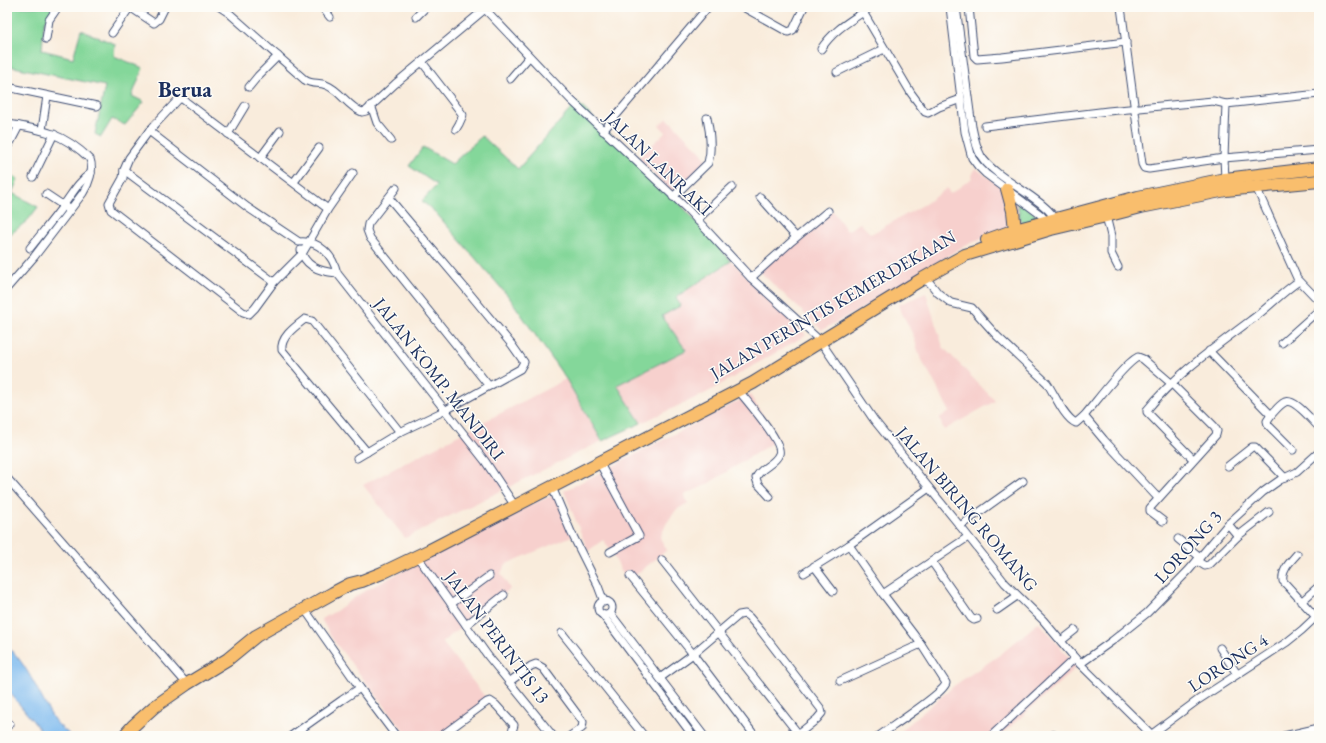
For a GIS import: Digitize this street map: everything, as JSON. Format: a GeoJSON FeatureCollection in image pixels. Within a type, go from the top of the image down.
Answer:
{"type":"FeatureCollection","features":[{"type":"Feature","properties":{"kind":"highway","name":"JALAN PERINTIS KEMERDEKAAN"},"geometry":{"type":"LineString","coordinates":[[595,464],[598,457],[608,450],[818,339],[965,255],[1053,224],[1138,197],[1319,168]]}},
{"type":"Feature","properties":{"kind":"highway","name":"JALAN PERINTIS KEMERDEKAAN"},"geometry":{"type":"LineString","coordinates":[[124,736],[154,708],[186,684],[244,648],[256,636],[350,584],[362,581],[417,556],[738,390],[956,252],[1015,230],[1106,216],[1226,184],[1256,187],[1319,181]]}},
{"type":"Feature","properties":{"kind":"highway"},"geometry":{"type":"LineString","coordinates":[[1007,189],[1013,211],[1015,230]]}},
{"type":"Feature","properties":{"kind":"highway","name":"JALAN PERINTIS KEMERDEKAAN"},"geometry":{"type":"LineString","coordinates":[[244,648],[260,642],[353,590],[362,581]]}},
{"type":"Feature","properties":{"kind":"street"},"geometry":{"type":"LineString","coordinates":[[46,39],[47,27],[50,18],[58,7]]}},
{"type":"Feature","properties":{"kind":"street"},"geometry":{"type":"LineString","coordinates":[[112,33],[130,7],[154,23],[159,19],[165,7]]}},
{"type":"Feature","properties":{"kind":"street"},"geometry":{"type":"LineString","coordinates":[[220,7],[229,12],[305,80],[311,84],[328,85],[360,112],[364,112],[484,8]]}},
{"type":"Feature","properties":{"kind":"street"},"geometry":{"type":"LineString","coordinates":[[322,7],[330,17]]}},
{"type":"Feature","properties":{"kind":"street"},"geometry":{"type":"LineString","coordinates":[[416,17],[426,7]]}},
{"type":"Feature","properties":{"kind":"street"},"geometry":{"type":"LineString","coordinates":[[603,131],[708,7]]}},
{"type":"Feature","properties":{"kind":"street"},"geometry":{"type":"LineString","coordinates":[[743,7],[788,32],[792,30],[804,7]]}},
{"type":"Feature","properties":{"kind":"street"},"geometry":{"type":"LineString","coordinates":[[821,49],[829,37],[836,31],[871,7]]}},
{"type":"Feature","properties":{"kind":"street"},"geometry":{"type":"LineString","coordinates":[[950,7],[965,132],[972,158],[982,170],[1053,224]]}},
{"type":"Feature","properties":{"kind":"street"},"geometry":{"type":"LineString","coordinates":[[956,7],[975,142],[985,161],[998,173],[1044,205],[1053,224]]}},
{"type":"Feature","properties":{"kind":"street"},"geometry":{"type":"LineString","coordinates":[[969,7],[974,56],[977,59],[1002,58],[1126,42]]}},
{"type":"Feature","properties":{"kind":"street"},"geometry":{"type":"LineString","coordinates":[[1120,7],[1126,42],[1133,108],[1142,164],[1144,168],[1150,169],[1224,158],[1319,150]]}},
{"type":"Feature","properties":{"kind":"street","name":"JALAN LANRAKI"},"geometry":{"type":"LineString","coordinates":[[484,8],[571,100],[697,220],[751,278],[818,339]]}},
{"type":"Feature","properties":{"kind":"street"},"geometry":{"type":"LineString","coordinates":[[863,12],[911,93],[926,113],[961,99]]}},
{"type":"Feature","properties":{"kind":"street"},"geometry":{"type":"LineString","coordinates":[[837,72],[884,49]]}},
{"type":"Feature","properties":{"kind":"street"},"geometry":{"type":"LineString","coordinates":[[250,87],[258,76],[278,56]]}},
{"type":"Feature","properties":{"kind":"street"},"geometry":{"type":"LineString","coordinates":[[510,79],[530,57]]}},
{"type":"Feature","properties":{"kind":"street"},"geometry":{"type":"LineString","coordinates":[[422,62],[463,115],[456,129]]}},
{"type":"Feature","properties":{"kind":"street"},"geometry":{"type":"LineString","coordinates":[[7,87],[97,106]]}},
{"type":"Feature","properties":{"kind":"street"},"geometry":{"type":"LineString","coordinates":[[985,126],[1133,108],[1213,101],[1226,104],[1319,94]]}},
{"type":"Feature","properties":{"kind":"street"},"geometry":{"type":"LineString","coordinates":[[42,130],[47,96]]}},
{"type":"Feature","properties":{"kind":"street"},"geometry":{"type":"LineString","coordinates":[[328,209],[181,98],[176,100],[149,131],[129,158],[124,170],[123,178],[109,203],[111,210],[243,312],[249,314],[274,282],[302,254],[328,209],[353,172]]}},
{"type":"Feature","properties":{"kind":"street"},"geometry":{"type":"LineString","coordinates":[[1226,104],[1224,158],[1226,184]]}},
{"type":"Feature","properties":{"kind":"street"},"geometry":{"type":"LineString","coordinates":[[371,105],[377,123],[391,140]]}},
{"type":"Feature","properties":{"kind":"street"},"geometry":{"type":"LineString","coordinates":[[228,134],[245,106]]}},
{"type":"Feature","properties":{"kind":"street"},"geometry":{"type":"LineString","coordinates":[[673,197],[708,163],[710,136],[707,118]]}},
{"type":"Feature","properties":{"kind":"street"},"geometry":{"type":"LineString","coordinates":[[7,124],[42,130],[54,134],[83,152],[90,159],[91,173],[87,188],[70,211],[34,257],[9,283]]}},
{"type":"Feature","properties":{"kind":"street"},"geometry":{"type":"LineString","coordinates":[[7,149],[19,126]]}},
{"type":"Feature","properties":{"kind":"street"},"geometry":{"type":"LineString","coordinates":[[149,131],[247,207],[299,242],[309,242]]}},
{"type":"Feature","properties":{"kind":"street"},"geometry":{"type":"LineString","coordinates":[[260,158],[280,131]]}},
{"type":"Feature","properties":{"kind":"street"},"geometry":{"type":"LineString","coordinates":[[33,177],[54,134]]}},
{"type":"Feature","properties":{"kind":"street"},"geometry":{"type":"LineString","coordinates":[[294,182],[319,148]]}},
{"type":"Feature","properties":{"kind":"street"},"geometry":{"type":"LineString","coordinates":[[124,170],[274,282]]}},
{"type":"Feature","properties":{"kind":"street"},"geometry":{"type":"LineString","coordinates":[[34,257],[33,252],[27,247],[63,206],[82,179],[91,173]]}},
{"type":"Feature","properties":{"kind":"street"},"geometry":{"type":"LineString","coordinates":[[697,220],[732,187]]}},
{"type":"Feature","properties":{"kind":"street"},"geometry":{"type":"LineString","coordinates":[[1256,187],[1299,281],[1319,301]]}},
{"type":"Feature","properties":{"kind":"street"},"geometry":{"type":"LineString","coordinates":[[396,188],[368,224],[367,230],[370,238],[489,386]]}},
{"type":"Feature","properties":{"kind":"street"},"geometry":{"type":"LineString","coordinates":[[46,194],[70,211]]}},
{"type":"Feature","properties":{"kind":"street"},"geometry":{"type":"LineString","coordinates":[[760,197],[796,237]]}},
{"type":"Feature","properties":{"kind":"street"},"geometry":{"type":"LineString","coordinates":[[357,458],[400,432],[446,410],[520,369],[524,362],[465,288],[389,198]]}},
{"type":"Feature","properties":{"kind":"street"},"geometry":{"type":"LineString","coordinates":[[751,278],[796,237],[828,211]]}},
{"type":"Feature","properties":{"kind":"street"},"geometry":{"type":"LineString","coordinates":[[1106,216],[1111,236],[1111,253],[1118,267]]}},
{"type":"Feature","properties":{"kind":"street"},"geometry":{"type":"LineString","coordinates":[[299,242],[302,254],[308,263],[314,268],[321,271],[337,273]]}},
{"type":"Feature","properties":{"kind":"street","name":"JALAN KOMP. MANDIRI"},"geometry":{"type":"LineString","coordinates":[[309,242],[329,254],[333,260],[337,273],[485,461],[515,506]]}},
{"type":"Feature","properties":{"kind":"street"},"geometry":{"type":"LineString","coordinates":[[922,279],[930,283],[938,293],[951,303],[972,308],[997,336],[1047,383],[1053,391],[1054,397],[1070,419],[1076,422],[1084,416],[1121,373],[1138,357],[1143,359],[1172,384],[1217,430],[1216,434],[1150,508],[1150,511],[1163,521]]}},
{"type":"Feature","properties":{"kind":"street"},"geometry":{"type":"LineString","coordinates":[[1193,459],[1147,412],[1147,410],[1172,384],[1209,352],[1252,320],[1285,290],[1299,281]]}},
{"type":"Feature","properties":{"kind":"street"},"geometry":{"type":"LineString","coordinates":[[1282,342],[1319,310]]}},
{"type":"Feature","properties":{"kind":"street"},"geometry":{"type":"LineString","coordinates":[[367,452],[282,350],[282,344],[287,335],[305,319],[307,318],[312,321],[400,432]]}},
{"type":"Feature","properties":{"kind":"street","name":"JALAN BIRING ROMANG"},"geometry":{"type":"LineString","coordinates":[[818,339],[874,420],[1005,583],[1017,596],[1039,615],[1077,661],[1152,735]]}},
{"type":"Feature","properties":{"kind":"street"},"geometry":{"type":"LineString","coordinates":[[1209,352],[1271,415]]}},
{"type":"Feature","properties":{"kind":"street"},"geometry":{"type":"LineString","coordinates":[[738,390],[760,418],[780,449],[777,458],[760,472],[756,478],[758,484],[770,497]]}},
{"type":"Feature","properties":{"kind":"street"},"geometry":{"type":"LineString","coordinates":[[1293,450],[1268,425],[1267,421],[1282,404],[1290,402],[1302,410],[1319,427]]}},
{"type":"Feature","properties":{"kind":"street"},"geometry":{"type":"LineString","coordinates":[[1084,416],[1104,440],[1158,498]]}},
{"type":"Feature","properties":{"kind":"street"},"geometry":{"type":"LineString","coordinates":[[1228,466],[1252,447],[1255,447],[1286,478]]}},
{"type":"Feature","properties":{"kind":"street","name":"LORONG 3"},"geometry":{"type":"LineString","coordinates":[[991,736],[1077,661],[1112,641],[1142,618],[1198,559],[1228,524],[1263,492],[1297,472],[1319,452]]}},
{"type":"Feature","properties":{"kind":"street"},"geometry":{"type":"LineString","coordinates":[[595,464],[640,536],[610,552]]}},
{"type":"Feature","properties":{"kind":"street"},"geometry":{"type":"LineString","coordinates":[[960,526],[1023,481]]}},
{"type":"Feature","properties":{"kind":"street"},"geometry":{"type":"LineString","coordinates":[[8,482],[186,684]]}},
{"type":"Feature","properties":{"kind":"street"},"geometry":{"type":"LineString","coordinates":[[552,487],[571,532],[598,586],[604,602],[599,604],[599,612],[606,614],[660,678],[701,735]]}},
{"type":"Feature","properties":{"kind":"street"},"geometry":{"type":"LineString","coordinates":[[804,573],[849,545],[929,488]]}},
{"type":"Feature","properties":{"kind":"street"},"geometry":{"type":"LineString","coordinates":[[1178,539],[1205,566],[1207,566],[1238,536],[1268,512]]}},
{"type":"Feature","properties":{"kind":"street"},"geometry":{"type":"LineString","coordinates":[[1228,524],[1238,536]]}},
{"type":"Feature","properties":{"kind":"street"},"geometry":{"type":"LineString","coordinates":[[883,594],[968,537]]}},
{"type":"Feature","properties":{"kind":"street"},"geometry":{"type":"LineString","coordinates":[[849,545],[883,594],[921,644],[946,683],[946,686],[934,696],[879,736]]}},
{"type":"Feature","properties":{"kind":"street"},"geometry":{"type":"LineString","coordinates":[[1297,554],[1285,569],[1282,577],[1284,582],[1301,602],[1317,616]]}},
{"type":"Feature","properties":{"kind":"street","name":"JALAN PERINTIS 13"},"geometry":{"type":"LineString","coordinates":[[417,556],[488,656],[553,736]]}},
{"type":"Feature","properties":{"kind":"street"},"geometry":{"type":"LineString","coordinates":[[660,678],[692,654],[719,632],[739,615],[745,614],[818,703],[822,713],[798,735],[719,632],[662,560]]}},
{"type":"Feature","properties":{"kind":"street"},"geometry":{"type":"LineString","coordinates":[[932,562],[971,618],[974,620],[977,619]]}},
{"type":"Feature","properties":{"kind":"street"},"geometry":{"type":"LineString","coordinates":[[814,566],[833,590]]}},
{"type":"Feature","properties":{"kind":"street"},"geometry":{"type":"LineString","coordinates":[[451,604],[489,576]]}},
{"type":"Feature","properties":{"kind":"street"},"geometry":{"type":"LineString","coordinates":[[630,576],[755,736]]}},
{"type":"Feature","properties":{"kind":"street"},"geometry":{"type":"LineString","coordinates":[[1301,602],[1319,586]]}},
{"type":"Feature","properties":{"kind":"street"},"geometry":{"type":"LineString","coordinates":[[466,625],[504,595]]}},
{"type":"Feature","properties":{"kind":"street"},"geometry":{"type":"LineString","coordinates":[[997,610],[1017,596]]}},
{"type":"Feature","properties":{"kind":"street"},"geometry":{"type":"LineString","coordinates":[[308,614],[396,736]]}},
{"type":"Feature","properties":{"kind":"street"},"geometry":{"type":"LineString","coordinates":[[606,614],[693,736]]}},
{"type":"Feature","properties":{"kind":"street","name":"LORONG 4"},"geometry":{"type":"LineString","coordinates":[[1152,735],[1198,700],[1287,642],[1317,616]]}},
{"type":"Feature","properties":{"kind":"street"},"geometry":{"type":"LineString","coordinates":[[1061,641],[1075,630]]}},
{"type":"Feature","properties":{"kind":"street"},"geometry":{"type":"LineString","coordinates":[[562,633],[644,736]]}},
{"type":"Feature","properties":{"kind":"street"},"geometry":{"type":"LineString","coordinates":[[840,681],[921,644]]}},
{"type":"Feature","properties":{"kind":"street"},"geometry":{"type":"LineString","coordinates":[[1220,648],[1237,674]]}},
{"type":"Feature","properties":{"kind":"street"},"geometry":{"type":"LineString","coordinates":[[509,682],[531,666],[536,664],[543,668],[583,722],[582,728],[570,736]]}},
{"type":"Feature","properties":{"kind":"street"},"geometry":{"type":"LineString","coordinates":[[291,736],[360,688]]}},
{"type":"Feature","properties":{"kind":"street"},"geometry":{"type":"LineString","coordinates":[[667,701],[674,697]]}},
{"type":"Feature","properties":{"kind":"street"},"geometry":{"type":"LineString","coordinates":[[441,736],[490,701],[496,705],[514,725],[512,732],[507,736]]}},
{"type":"Feature","properties":{"kind":"street"},"geometry":{"type":"LineString","coordinates":[[1284,736],[1319,728]]}},
{"type":"Feature","properties":{"kind":"street"},"geometry":{"type":"LineString","coordinates":[[1050,736],[1058,736]]}},
{"type":"Feature","properties":{"kind":"shaded area"},"geometry":{"type":"Polygon","coordinates":[[[667,118],[702,153],[707,162],[674,195],[638,158],[666,132],[659,125],[667,118]]]}},
{"type":"Feature","properties":{"kind":"shaded area"},"geometry":{"type":"Polygon","coordinates":[[[975,168],[1015,196],[1022,225],[998,231],[962,247],[870,304],[822,330],[758,270],[832,210],[847,231],[860,223],[871,234],[925,204],[947,188],[950,194],[971,179],[975,168]]]}},
{"type":"Feature","properties":{"kind":"shaded area"},"geometry":{"type":"Polygon","coordinates":[[[731,261],[806,335],[706,393],[641,423],[617,385],[686,350],[662,316],[680,306],[678,296],[731,261]]]}},
{"type":"Feature","properties":{"kind":"shaded area"},"geometry":{"type":"Polygon","coordinates":[[[926,293],[943,347],[995,401],[944,430],[939,418],[950,412],[921,360],[913,335],[898,305],[926,293]]]}},
{"type":"Feature","properties":{"kind":"shaded area"},"geometry":{"type":"Polygon","coordinates":[[[566,379],[602,441],[405,538],[363,485],[566,379]]]}},
{"type":"Feature","properties":{"kind":"shaded area"},"geometry":{"type":"Polygon","coordinates":[[[750,395],[778,439],[706,485],[684,495],[688,503],[676,510],[666,524],[660,538],[667,550],[632,578],[625,577],[603,540],[588,551],[564,491],[750,395]]]}},
{"type":"Feature","properties":{"kind":"shaded area"},"geometry":{"type":"Polygon","coordinates":[[[556,494],[572,536],[506,564],[501,573],[510,589],[442,642],[489,702],[441,736],[408,736],[333,640],[321,619],[336,611],[361,593],[507,515],[556,494]]]}},
{"type":"Feature","properties":{"kind":"shaded area"},"geometry":{"type":"Polygon","coordinates":[[[1039,622],[1077,667],[1000,736],[895,736],[955,685],[1001,654],[1039,622]]]}},
{"type":"Feature","properties":{"kind":"green space"},"geometry":{"type":"Polygon","coordinates":[[[7,7],[53,7],[44,24],[42,50],[73,58],[81,30],[115,44],[114,56],[143,68],[132,96],[144,102],[125,125],[112,119],[101,137],[95,134],[105,86],[9,66],[7,72],[7,7]]]}},
{"type":"Feature","properties":{"kind":"green space"},"geometry":{"type":"Polygon","coordinates":[[[577,102],[676,199],[731,261],[676,297],[680,306],[662,316],[686,350],[617,385],[641,423],[602,441],[566,379],[509,297],[436,213],[422,201],[437,185],[409,166],[423,147],[452,164],[482,136],[518,169],[577,102]]]}},
{"type":"Feature","properties":{"kind":"green space"},"geometry":{"type":"Polygon","coordinates":[[[7,173],[18,179],[12,193],[38,207],[28,220],[7,237],[7,173]]]}},
{"type":"Feature","properties":{"kind":"green space"},"geometry":{"type":"Polygon","coordinates":[[[1015,196],[1039,218],[1022,225],[1015,196]]]}},
{"type":"Feature","properties":{"kind":"water"},"geometry":{"type":"Polygon","coordinates":[[[7,647],[20,660],[55,721],[71,736],[45,736],[11,694],[7,688],[7,647]]]}},
{"type":"Feature","properties":{"kind":"district","name":"Berua"},"geometry":{"type":"Point","coordinates":[185,89]}}]}
